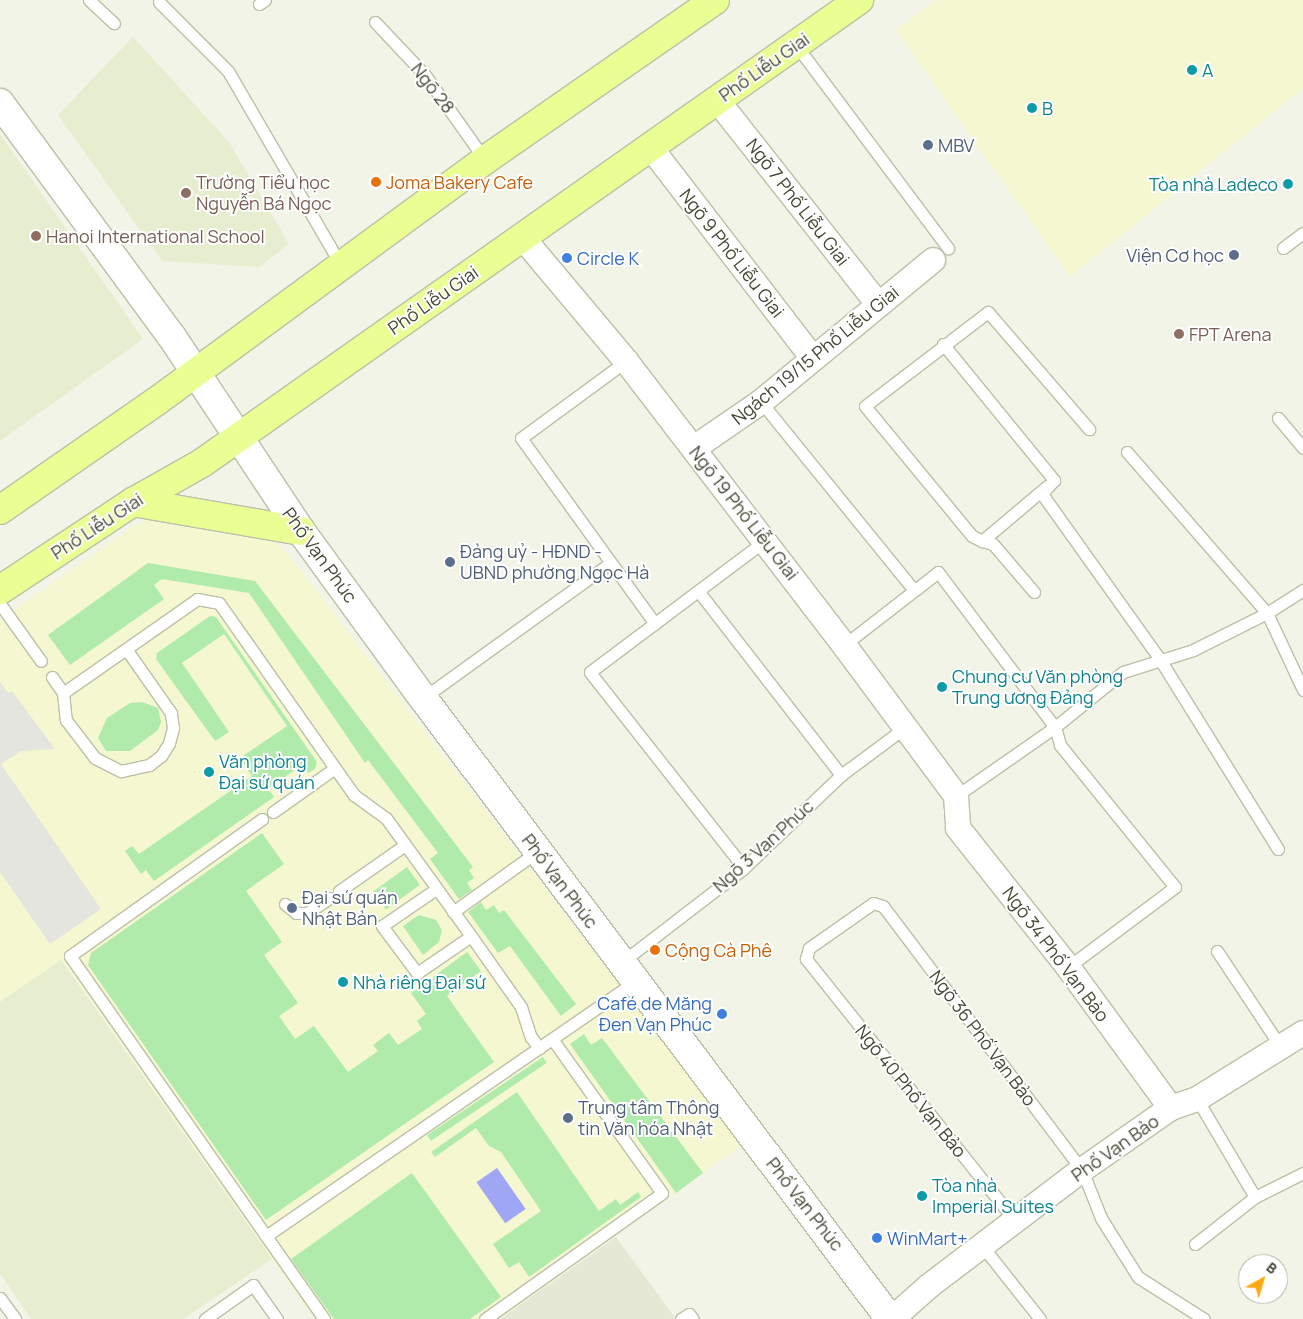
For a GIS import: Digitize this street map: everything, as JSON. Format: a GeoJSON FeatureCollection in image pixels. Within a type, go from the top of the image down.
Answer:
{"type":"FeatureCollection","features":[{"type":"Feature","properties":{"kind":"main road"},"geometry":{"type":"LineString","coordinates":[[0,510],[196,372],[485,160],[714,0]]}},
{"type":"Feature","properties":{"kind":"main road","name":"Phố Liễu Giai"},"geometry":{"type":"LineString","coordinates":[[0,590],[133,502],[202,463],[651,148],[796,45],[851,2]]}},
{"type":"Feature","properties":{"kind":"main road"},"geometry":{"type":"LineString","coordinates":[[133,502],[301,531]]}},
{"type":"Feature","properties":{"kind":"street","name":"Ngõ 7 Phố Liễu Giai"},"geometry":{"type":"LineString","coordinates":[[717,100],[879,304]]}},
{"type":"Feature","properties":{"kind":"street","name":"Phố Vạn Phúc"},"geometry":{"type":"LineString","coordinates":[[0,103],[196,372],[301,531],[423,698],[891,1319]]}},
{"type":"Feature","properties":{"kind":"street","name":"Ngõ 9 Phố Liễu Giai"},"geometry":{"type":"LineString","coordinates":[[651,148],[813,358]]}},
{"type":"Feature","properties":{"kind":"street","name":"Ngõ 19 Phố Liễu Giai"},"geometry":{"type":"LineString","coordinates":[[522,237],[626,361],[766,540],[844,645],[903,729],[956,796]]}},
{"type":"Feature","properties":{"kind":"street","name":"Ngách 19/15 Phố Liễu Giai"},"geometry":{"type":"LineString","coordinates":[[694,448],[761,402],[940,254]]}},
{"type":"Feature","properties":{"kind":"street","name":"Ngõ 34 Phố Vạn Bảo"},"geometry":{"type":"LineString","coordinates":[[956,796],[958,828],[1068,967],[1171,1108]]}},
{"type":"Feature","properties":{"kind":"street","name":"Phố Vạn Bảo"},"geometry":{"type":"LineString","coordinates":[[891,1319],[929,1286],[1016,1222],[1082,1170],[1171,1108],[1197,1099],[1303,1033]]}},
{"type":"Feature","properties":{"kind":"lane"},"geometry":{"type":"LineString","coordinates":[[89,0],[114,23]]}},
{"type":"Feature","properties":{"kind":"lane"},"geometry":{"type":"LineString","coordinates":[[159,2],[228,71],[341,265]]}},
{"type":"Feature","properties":{"kind":"lane","name":"Ngõ 28"},"geometry":{"type":"LineString","coordinates":[[375,22],[426,75],[485,160]]}},
{"type":"Feature","properties":{"kind":"lane"},"geometry":{"type":"LineString","coordinates":[[796,45],[940,254]]}},
{"type":"Feature","properties":{"kind":"lane"},"geometry":{"type":"LineString","coordinates":[[1283,248],[1303,233]]}},
{"type":"Feature","properties":{"kind":"lane"},"geometry":{"type":"LineString","coordinates":[[1034,592],[993,544],[972,536],[865,406],[943,344],[988,312],[1089,429]]}},
{"type":"Feature","properties":{"kind":"lane"},"geometry":{"type":"LineString","coordinates":[[943,344],[1054,480]]}},
{"type":"Feature","properties":{"kind":"lane"},"geometry":{"type":"LineString","coordinates":[[626,361],[520,438],[610,564],[656,624]]}},
{"type":"Feature","properties":{"kind":"lane"},"geometry":{"type":"LineString","coordinates":[[761,402],[914,590]]}},
{"type":"Feature","properties":{"kind":"lane"},"geometry":{"type":"LineString","coordinates":[[1278,418],[1303,448]]}},
{"type":"Feature","properties":{"kind":"lane"},"geometry":{"type":"LineString","coordinates":[[1127,452],[1267,614],[1303,690]]}},
{"type":"Feature","properties":{"kind":"lane"},"geometry":{"type":"LineString","coordinates":[[982,541],[1054,480]]}},
{"type":"Feature","properties":{"kind":"lane"},"geometry":{"type":"LineString","coordinates":[[1054,480],[1042,494],[1159,658],[1278,849]]}},
{"type":"Feature","properties":{"kind":"lane"},"geometry":{"type":"LineString","coordinates":[[744,868],[590,672],[766,540]]}},
{"type":"Feature","properties":{"kind":"lane"},"geometry":{"type":"LineString","coordinates":[[423,698],[610,564]]}},
{"type":"Feature","properties":{"kind":"lane"},"geometry":{"type":"LineString","coordinates":[[844,645],[938,572],[1055,727],[1060,745],[1175,887],[1068,967]]}},
{"type":"Feature","properties":{"kind":"lane"},"geometry":{"type":"LineString","coordinates":[[956,796],[1055,727],[1123,672],[1159,658],[1193,650],[1267,614],[1303,590]]}},
{"type":"Feature","properties":{"kind":"lane"},"geometry":{"type":"LineString","coordinates":[[699,592],[841,775]]}},
{"type":"Feature","properties":{"kind":"lane"},"geometry":{"type":"LineString","coordinates":[[63,693],[197,599],[218,603],[354,795],[386,818],[471,936],[521,1007],[531,1037],[538,1048]]}},
{"type":"Feature","properties":{"kind":"lane"},"geometry":{"type":"LineString","coordinates":[[0,604],[41,661]]}},
{"type":"Feature","properties":{"kind":"lane"},"geometry":{"type":"LineString","coordinates":[[52,677],[63,693],[66,720],[95,758],[121,770],[149,765],[161,756],[169,743],[173,728],[171,713],[126,649]]}},
{"type":"Feature","properties":{"kind":"lane","name":"Ngõ 3 Vạn Phúc"},"geometry":{"type":"LineString","coordinates":[[266,1236],[552,1038],[629,972],[744,868],[841,775],[903,729]]}},
{"type":"Feature","properties":{"kind":"lane"},"geometry":{"type":"LineString","coordinates":[[273,812],[335,768]]}},
{"type":"Feature","properties":{"kind":"lane"},"geometry":{"type":"LineString","coordinates":[[262,819],[70,956],[324,1319]]}},
{"type":"Feature","properties":{"kind":"lane"},"geometry":{"type":"LineString","coordinates":[[339,891],[405,845]]}},
{"type":"Feature","properties":{"kind":"lane"},"geometry":{"type":"LineString","coordinates":[[453,912],[538,851]]}},
{"type":"Feature","properties":{"kind":"lane"},"geometry":{"type":"LineString","coordinates":[[436,889],[382,926],[417,973],[471,936]]}},
{"type":"Feature","properties":{"kind":"lane"},"geometry":{"type":"LineString","coordinates":[[285,904],[296,914],[307,913],[329,898]]}},
{"type":"Feature","properties":{"kind":"lane","name":"Ngõ 40 Phố Vạn Bảo"},"geometry":{"type":"LineString","coordinates":[[883,906],[873,903],[809,948],[806,959],[1016,1222]]}},
{"type":"Feature","properties":{"kind":"lane","name":"Ngõ 36 Phố Vạn Bảo"},"geometry":{"type":"LineString","coordinates":[[883,906],[1082,1170],[1101,1218],[1138,1277],[1204,1319]]}},
{"type":"Feature","properties":{"kind":"lane"},"geometry":{"type":"LineString","coordinates":[[1218,952],[1280,1046]]}},
{"type":"Feature","properties":{"kind":"lane"},"geometry":{"type":"LineString","coordinates":[[485,1319],[662,1193],[552,1038]]}},
{"type":"Feature","properties":{"kind":"lane"},"geometry":{"type":"LineString","coordinates":[[1197,1099],[1255,1198]]}},
{"type":"Feature","properties":{"kind":"lane"},"geometry":{"type":"LineString","coordinates":[[1195,1244],[1255,1198],[1303,1173]]}},
{"type":"Feature","properties":{"kind":"lane"},"geometry":{"type":"LineString","coordinates":[[983,1247],[1040,1319]]}},
{"type":"Feature","properties":{"kind":"lane"},"geometry":{"type":"LineString","coordinates":[[205,1319],[253,1286],[277,1319]]}},
{"type":"Feature","properties":{"kind":"lane"},"geometry":{"type":"LineString","coordinates":[[0,1298],[14,1319]]}},
{"type":"Feature","properties":{"kind":"lane"},"geometry":{"type":"LineString","coordinates":[[681,1319],[689,1314],[693,1319]]}},
{"type":"Feature","properties":{"kind":"shaded area"},"geometry":{"type":"Polygon","coordinates":[[[937,0],[1303,0],[1303,88],[1070,277],[896,30],[937,0]]]}},
{"type":"Feature","properties":{"kind":"shaded area","name":"Trường Tiểu học Nguyễn Bá Ngọc"},"geometry":{"type":"Polygon","coordinates":[[[133,37],[229,142],[289,244],[259,267],[162,261],[58,115],[133,37]]]}},
{"type":"Feature","properties":{"kind":"shaded area","name":"Hanoi International School"},"geometry":{"type":"Polygon","coordinates":[[[0,134],[143,339],[0,441],[0,134]]]}},
{"type":"Feature","properties":{"kind":"shaded area","name":"Đại sứ quán Nhật Bản"},"geometry":{"type":"Polygon","coordinates":[[[153,517],[273,539],[288,554],[742,1145],[500,1319],[314,1319],[62,960],[0,1002],[0,620],[134,526],[153,517]]]}},
{"type":"Feature","properties":{"kind":"shaded area"},"geometry":{"type":"Polygon","coordinates":[[[0,682],[8,693],[12,691],[55,749],[21,751],[1,764],[101,909],[50,944],[0,872],[0,682]]]}},
{"type":"Feature","properties":{"kind":"shaded area"},"geometry":{"type":"Polygon","coordinates":[[[61,960],[272,1259],[183,1319],[31,1319],[0,1273],[0,1002],[61,960]]]}},
{"type":"Feature","properties":{"kind":"shaded area"},"geometry":{"type":"Polygon","coordinates":[[[616,1237],[676,1319],[500,1319],[616,1237]]]}},
{"type":"Feature","properties":{"kind":"green space"},"geometry":{"type":"Polygon","coordinates":[[[148,563],[255,581],[473,867],[469,870],[474,878],[467,883],[472,890],[459,899],[430,859],[438,853],[368,760],[365,763],[249,593],[162,579],[154,585],[164,599],[70,665],[48,635],[148,563]]]}},
{"type":"Feature","properties":{"kind":"green space"},"geometry":{"type":"Polygon","coordinates":[[[210,616],[216,617],[317,762],[315,769],[308,773],[302,765],[268,788],[274,797],[154,881],[146,870],[141,874],[125,851],[132,846],[139,854],[252,776],[240,758],[287,726],[224,634],[182,663],[229,732],[215,741],[156,659],[157,653],[210,616]]]}},
{"type":"Feature","properties":{"kind":"green space"},"geometry":{"type":"Polygon","coordinates":[[[142,702],[158,708],[161,722],[158,730],[130,751],[106,751],[98,738],[107,718],[130,703],[142,702]]]}},
{"type":"Feature","properties":{"kind":"green space"},"geometry":{"type":"Polygon","coordinates":[[[262,833],[284,864],[246,891],[282,942],[264,955],[298,1003],[279,1016],[295,1039],[314,1026],[348,1072],[378,1051],[373,1045],[389,1033],[398,1045],[422,1029],[417,1021],[426,1014],[411,993],[467,952],[481,971],[447,996],[494,1062],[266,1220],[88,965],[91,953],[262,833]]]}},
{"type":"Feature","properties":{"kind":"green space"},"geometry":{"type":"Polygon","coordinates":[[[407,867],[420,885],[386,909],[373,892],[407,867]]]}},
{"type":"Feature","properties":{"kind":"green space"},"geometry":{"type":"Polygon","coordinates":[[[481,902],[486,910],[494,905],[499,913],[504,910],[576,1004],[561,1016],[510,946],[498,953],[468,912],[481,902]]]}},
{"type":"Feature","properties":{"kind":"green space"},"geometry":{"type":"Polygon","coordinates":[[[419,915],[436,920],[442,930],[439,942],[423,955],[403,926],[419,915]]]}},
{"type":"Feature","properties":{"kind":"green space"},"geometry":{"type":"Polygon","coordinates":[[[584,1034],[591,1045],[602,1038],[703,1173],[676,1193],[570,1044],[584,1034]]]}},
{"type":"Feature","properties":{"kind":"green space"},"geometry":{"type":"Polygon","coordinates":[[[543,1057],[547,1063],[431,1141],[427,1135],[543,1057]]]}},
{"type":"Feature","properties":{"kind":"green space"},"geometry":{"type":"Polygon","coordinates":[[[517,1092],[599,1211],[616,1199],[620,1205],[638,1192],[641,1197],[529,1277],[519,1262],[509,1268],[493,1244],[541,1211],[501,1152],[489,1146],[476,1128],[435,1157],[431,1152],[517,1092]]]}},
{"type":"Feature","properties":{"kind":"green space"},"geometry":{"type":"Polygon","coordinates":[[[412,1173],[501,1297],[470,1319],[334,1319],[291,1259],[412,1173]]]}},
{"type":"Feature","properties":{"kind":"water"},"geometry":{"type":"Polygon","coordinates":[[[497,1168],[526,1209],[505,1223],[477,1182],[497,1168]]]}},
{"type":"Feature","properties":{"kind":"place","name":"A"},"geometry":{"type":"Point","coordinates":[1192,70]}},
{"type":"Feature","properties":{"kind":"place","name":"B"},"geometry":{"type":"Point","coordinates":[1032,108]}},
{"type":"Feature","properties":{"kind":"place","name":"MBV"},"geometry":{"type":"Point","coordinates":[928,145]}},
{"type":"Feature","properties":{"kind":"place","name":"Joma Bakery Cafe"},"geometry":{"type":"Point","coordinates":[376,182]}},
{"type":"Feature","properties":{"kind":"place","name":"Tòa nhà Ladeco"},"geometry":{"type":"Point","coordinates":[1288,184]}},
{"type":"Feature","properties":{"kind":"place","name":"Trường Tiểu học Nguyễn Bá Ngọc"},"geometry":{"type":"Point","coordinates":[186,193]}},
{"type":"Feature","properties":{"kind":"place","name":"Hanoi International School"},"geometry":{"type":"Point","coordinates":[36,236]}},
{"type":"Feature","properties":{"kind":"place","name":"Viện Cơ học"},"geometry":{"type":"Point","coordinates":[1234,255]}},
{"type":"Feature","properties":{"kind":"place","name":"Circle K"},"geometry":{"type":"Point","coordinates":[567,258]}},
{"type":"Feature","properties":{"kind":"place","name":"FPT Arena"},"geometry":{"type":"Point","coordinates":[1179,334]}},
{"type":"Feature","properties":{"kind":"place","name":"Đảng uỷ - HĐND - UBND phường Ngọc Hà"},"geometry":{"type":"Point","coordinates":[450,562]}},
{"type":"Feature","properties":{"kind":"place","name":"Chung cư Văn phòng Trung ương Đảng"},"geometry":{"type":"Point","coordinates":[942,687]}},
{"type":"Feature","properties":{"kind":"place","name":"Văn phòng Đại sứ quán"},"geometry":{"type":"Point","coordinates":[209,772]}},
{"type":"Feature","properties":{"kind":"place","name":"Đại sứ quán Nhật Bản"},"geometry":{"type":"Point","coordinates":[292,908]}},
{"type":"Feature","properties":{"kind":"place","name":"Cộng Cà Phê"},"geometry":{"type":"Point","coordinates":[655,950]}},
{"type":"Feature","properties":{"kind":"place","name":"Nhà riêng Đại sứ"},"geometry":{"type":"Point","coordinates":[343,982]}},
{"type":"Feature","properties":{"kind":"place","name":"Café de Măng Đen Vạn Phúc"},"geometry":{"type":"Point","coordinates":[722,1014]}},
{"type":"Feature","properties":{"kind":"place","name":"Trung tâm Thông tin Văn hóa Nhật"},"geometry":{"type":"Point","coordinates":[568,1118]}},
{"type":"Feature","properties":{"kind":"place","name":"Tòa nhà Imperial Suites"},"geometry":{"type":"Point","coordinates":[922,1196]}},
{"type":"Feature","properties":{"kind":"place","name":"WinMart+"},"geometry":{"type":"Point","coordinates":[877,1238]}}]}
